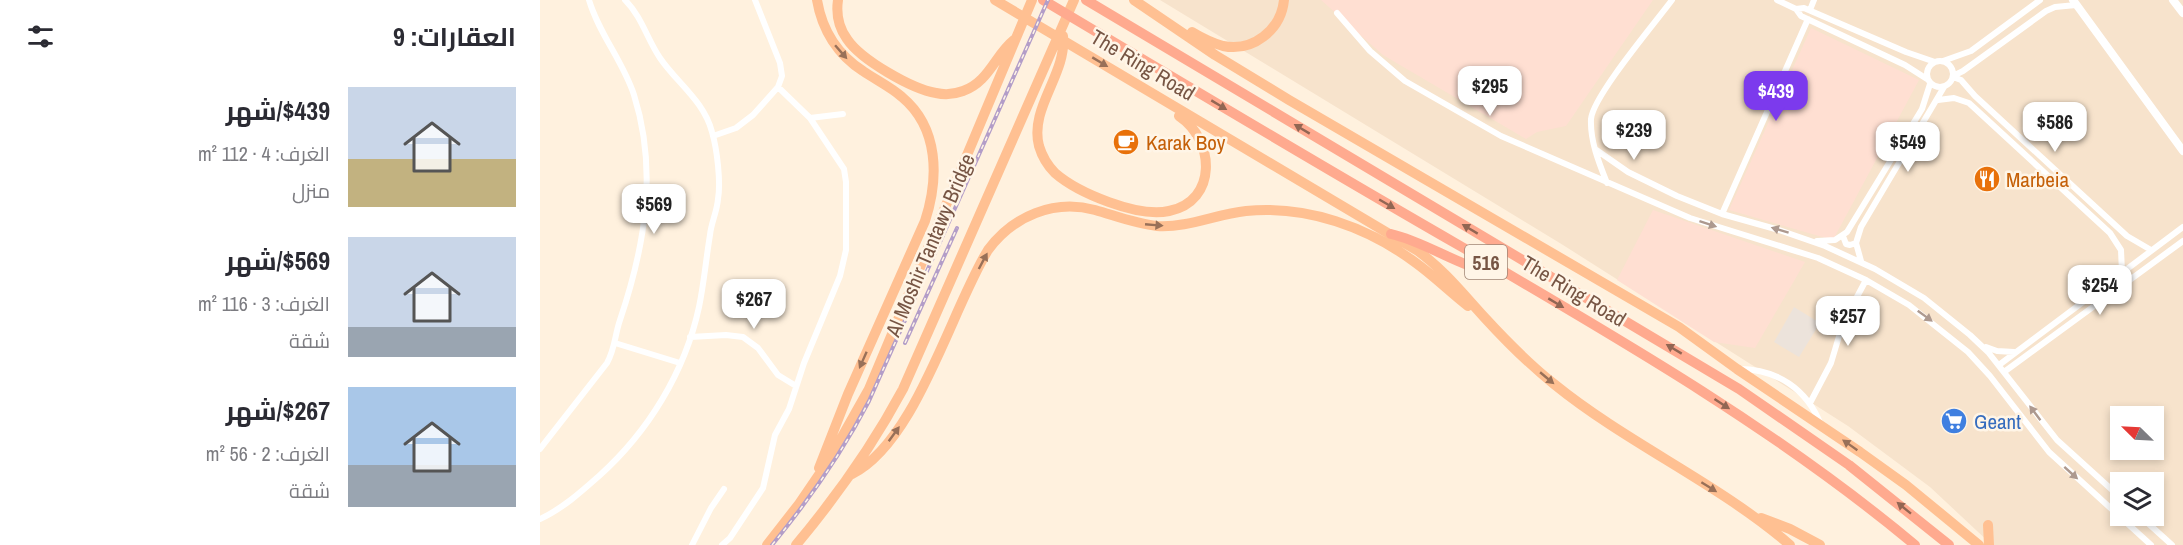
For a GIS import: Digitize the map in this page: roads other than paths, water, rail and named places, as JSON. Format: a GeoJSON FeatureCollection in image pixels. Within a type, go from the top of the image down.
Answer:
{"type":"FeatureCollection","features":[{"type":"Feature","properties":{"kind":"highway"},"geometry":{"type":"LineString","coordinates":[[767,545],[814,482],[844,403],[925,221],[934,175],[934,156],[930,139],[919,116],[902,96],[855,66],[838,50],[825,28],[817,0]]}},
{"type":"Feature","properties":{"kind":"highway"},"geometry":{"type":"LineString","coordinates":[[838,0],[838,19],[846,38],[861,53],[898,77],[924,90],[937,93],[956,93],[974,86],[988,73],[1000,53],[1016,38]]}},
{"type":"Feature","properties":{"kind":"highway","name":"The Ring Road"},"geometry":{"type":"LineString","coordinates":[[995,0],[1418,251],[1444,272],[1520,354],[1571,397],[1607,423],[1752,516],[1790,545]]}},
{"type":"Feature","properties":{"kind":"highway","name":"Al Moshir Tantawy Bridge"},"geometry":{"type":"LineString","coordinates":[[814,482],[856,413],[880,365],[1032,0]]}},
{"type":"Feature","properties":{"kind":"highway","name":"The Ring Road"},"geometry":{"type":"LineString","coordinates":[[1043,0],[1682,379],[1756,426],[1846,490],[1915,545]]}},
{"type":"Feature","properties":{"kind":"highway","name":"Al Moshir Tantawy Bridge"},"geometry":{"type":"LineString","coordinates":[[852,474],[883,426],[915,366],[1074,0]]}},
{"type":"Feature","properties":{"kind":"highway","name":"The Ring Road"},"geometry":{"type":"LineString","coordinates":[[1086,0],[1721,378],[1841,459],[1949,545]]}},
{"type":"Feature","properties":{"kind":"highway","name":"The Ring Road"},"geometry":{"type":"LineString","coordinates":[[1134,0],[1215,55],[1363,144],[1658,313],[1906,485],[1979,545]]}},
{"type":"Feature","properties":{"kind":"highway"},"geometry":{"type":"LineString","coordinates":[[1167,23],[1218,45],[1245,46],[1263,38],[1273,28],[1280,17],[1284,0]]}},
{"type":"Feature","properties":{"kind":"highway"},"geometry":{"type":"LineString","coordinates":[[1062,30],[1061,58],[1038,123],[1037,135],[1041,153],[1051,168],[1071,183],[1105,200],[1137,210],[1153,213],[1168,212],[1185,204],[1194,196],[1206,175],[1207,163],[1203,145],[1193,128],[1141,86]]}},
{"type":"Feature","properties":{"kind":"highway"},"geometry":{"type":"LineString","coordinates":[[796,545],[852,474],[876,457],[911,408],[926,382],[993,243],[1012,225],[1043,210],[1060,207],[1086,208],[1138,223],[1166,226],[1194,223],[1222,215],[1258,210],[1315,215],[1354,228],[1391,246],[1425,269],[1484,317]]}},
{"type":"Feature","properties":{"kind":"highway"},"geometry":{"type":"LineString","coordinates":[[1391,234],[1413,241],[1474,269],[1509,275]]}},
{"type":"Feature","properties":{"kind":"highway","name":"516"},"geometry":{"type":"LineString","coordinates":[[1752,516],[1781,525],[1820,545]]}},
{"type":"Feature","properties":{"kind":"highway"},"geometry":{"type":"LineString","coordinates":[[1988,525],[1989,545]]}},
{"type":"Feature","properties":{"kind":"main road"},"geometry":{"type":"LineString","coordinates":[[2177,1],[2183,13]]}},
{"type":"Feature","properties":{"kind":"main road"},"geometry":{"type":"LineString","coordinates":[[2074,2],[2183,151]]}},
{"type":"Feature","properties":{"kind":"street"},"geometry":{"type":"LineString","coordinates":[[540,449],[607,363],[615,344],[645,220],[648,175],[640,118],[620,63],[599,26],[589,0]]}},
{"type":"Feature","properties":{"kind":"street"},"geometry":{"type":"LineString","coordinates":[[540,519],[567,503],[623,452],[649,421],[680,363],[690,337],[699,307],[710,231],[719,197],[713,136],[708,122],[700,106],[659,57],[644,25],[625,0]]}},
{"type":"Feature","properties":{"kind":"street"},"geometry":{"type":"LineString","coordinates":[[713,136],[731,130],[748,120],[778,87],[781,80],[781,67],[755,0]]}},
{"type":"Feature","properties":{"kind":"street"},"geometry":{"type":"LineString","coordinates":[[1606,183],[1595,148],[1591,121],[1596,103],[1672,0]]}},
{"type":"Feature","properties":{"kind":"street"},"geometry":{"type":"LineString","coordinates":[[1777,0],[1796,9],[1799,15],[1899,62],[1937,87],[1944,87]]}},
{"type":"Feature","properties":{"kind":"street"},"geometry":{"type":"LineString","coordinates":[[1810,10],[1814,0]]}},
{"type":"Feature","properties":{"kind":"street"},"geometry":{"type":"LineString","coordinates":[[1796,9],[1802,7],[1810,10],[1913,55],[1935,62],[1971,51],[2040,0]]}},
{"type":"Feature","properties":{"kind":"street"},"geometry":{"type":"LineString","coordinates":[[1953,76],[1964,71],[2042,14],[2074,2]]}},
{"type":"Feature","properties":{"kind":"street"},"geometry":{"type":"LineString","coordinates":[[1337,13],[1381,62],[1417,89],[1501,136],[1698,221],[1804,252],[1866,280],[1897,297],[1931,321],[1976,360],[2036,438],[2057,460],[2151,545]]}},
{"type":"Feature","properties":{"kind":"street"},"geometry":{"type":"LineString","coordinates":[[1722,214],[1808,19]]}},
{"type":"Feature","properties":{"kind":"street"},"geometry":{"type":"LineString","coordinates":[[1861,262],[1856,243],[1861,227],[1944,87],[1951,82],[1953,76],[1951,67],[1943,61]]}},
{"type":"Feature","properties":{"kind":"street"},"geometry":{"type":"LineString","coordinates":[[1813,241],[1832,241],[1843,236],[1922,109],[1929,81],[1927,70],[1935,62]]}},
{"type":"Feature","properties":{"kind":"street"},"geometry":{"type":"LineString","coordinates":[[1953,76],[1961,80],[1975,96],[2127,236],[2151,250]]}},
{"type":"Feature","properties":{"kind":"street"},"geometry":{"type":"LineString","coordinates":[[722,545],[730,538],[763,488],[773,442],[789,409],[840,276],[847,241],[845,174],[842,164],[810,118],[778,87]]}},
{"type":"Feature","properties":{"kind":"street"},"geometry":{"type":"LineString","coordinates":[[1938,100],[1954,98],[1969,103],[2105,229],[2119,246],[2122,255],[2122,272]]}},
{"type":"Feature","properties":{"kind":"street"},"geometry":{"type":"LineString","coordinates":[[810,118],[843,114]]}},
{"type":"Feature","properties":{"kind":"street"},"geometry":{"type":"LineString","coordinates":[[1595,148],[1618,166],[1661,188],[1722,214],[1813,241],[1861,262],[1904,285],[1940,310],[1979,344],[1999,365],[2042,423],[2067,450],[2110,488]]}},
{"type":"Feature","properties":{"kind":"street"},"geometry":{"type":"LineString","coordinates":[[1654,202],[1661,188]]}},
{"type":"Feature","properties":{"kind":"street"},"geometry":{"type":"LineString","coordinates":[[1999,365],[2183,227]]}},
{"type":"Feature","properties":{"kind":"street"},"geometry":{"type":"LineString","coordinates":[[1843,236],[1846,244],[1856,243]]}},
{"type":"Feature","properties":{"kind":"street"},"geometry":{"type":"LineString","coordinates":[[2004,372],[2183,242]]}},
{"type":"Feature","properties":{"kind":"street"},"geometry":{"type":"LineString","coordinates":[[1810,403],[1833,357],[1843,323],[1866,280]]}},
{"type":"Feature","properties":{"kind":"street"},"geometry":{"type":"LineString","coordinates":[[1897,297],[1904,285]]}},
{"type":"Feature","properties":{"kind":"street"},"geometry":{"type":"LineString","coordinates":[[690,337],[726,335],[743,338],[758,348],[778,375],[796,386]]}},
{"type":"Feature","properties":{"kind":"street"},"geometry":{"type":"LineString","coordinates":[[615,344],[680,363]]}},
{"type":"Feature","properties":{"kind":"street"},"geometry":{"type":"LineString","coordinates":[[1979,344],[1997,351],[2014,352]]}},
{"type":"Feature","properties":{"kind":"street"},"geometry":{"type":"LineString","coordinates":[[1737,369],[1753,370],[1776,376],[1794,387],[1810,403],[1822,425]]}},
{"type":"Feature","properties":{"kind":"street"},"geometry":{"type":"LineString","coordinates":[[2057,460],[2067,450]]}},
{"type":"Feature","properties":{"kind":"street"},"geometry":{"type":"LineString","coordinates":[[692,545],[711,508],[724,489]]}},
{"type":"Feature","properties":{"kind":"street"},"geometry":{"type":"LineString","coordinates":[[2151,526],[2172,545]]}},
{"type":"Feature","properties":{"kind":"railway"},"geometry":{"type":"LineString","coordinates":[[772,545],[824,476],[869,401],[1048,0]]}},
{"type":"Feature","properties":{"kind":"railway"},"geometry":{"type":"LineString","coordinates":[[905,343],[957,228]]}},
{"type":"Feature","properties":{"kind":"place","name":"Karak Boy"},"geometry":{"type":"Point","coordinates":[1126,142]}},
{"type":"Feature","properties":{"kind":"place","name":"Marbeia"},"geometry":{"type":"Point","coordinates":[1987,179]}},
{"type":"Feature","properties":{"kind":"place","name":"Geant"},"geometry":{"type":"Point","coordinates":[1954,421]}}]}
